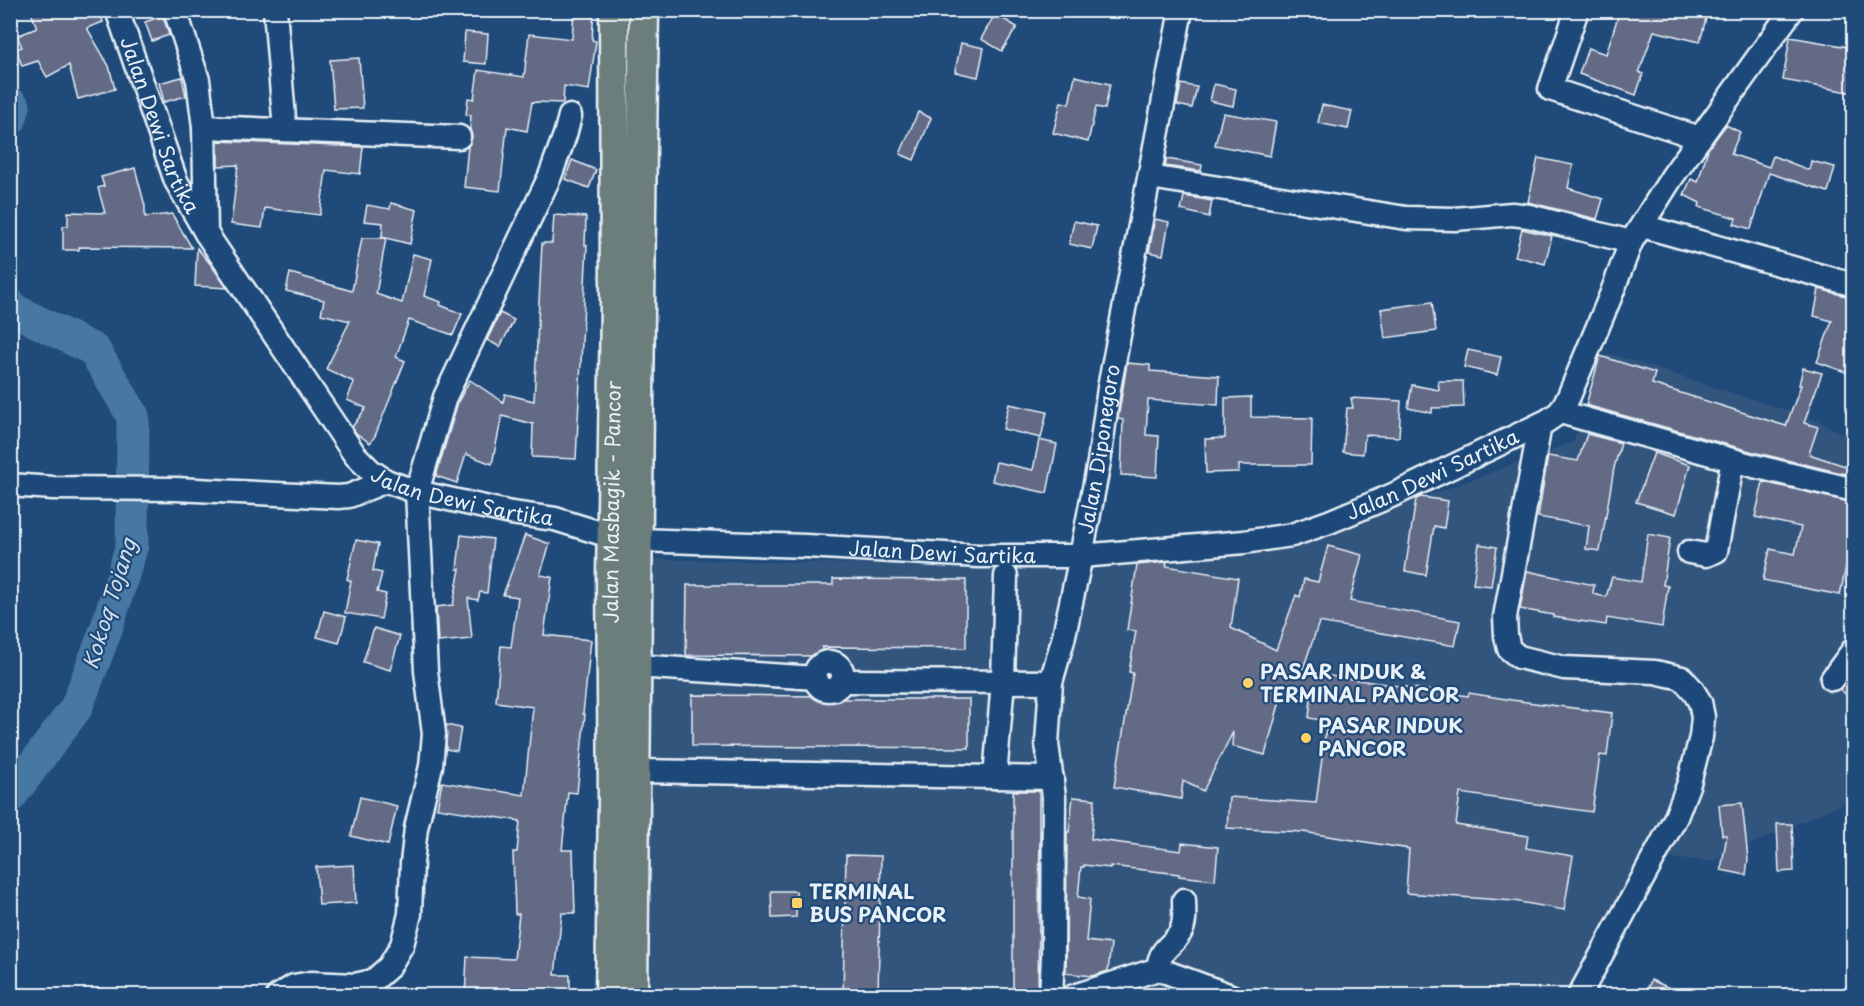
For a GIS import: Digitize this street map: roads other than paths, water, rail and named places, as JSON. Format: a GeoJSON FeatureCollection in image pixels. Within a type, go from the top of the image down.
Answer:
{"type":"FeatureCollection","features":[{"type":"Feature","properties":{"kind":"main road","name":"Jalan Masbagik - Pancor"},"geometry":{"type":"LineString","coordinates":[[614,10],[615,315],[626,538],[636,666],[633,996]]}},
{"type":"Feature","properties":{"kind":"main road","name":"Jalan Masbagik - Pancor"},"geometry":{"type":"LineString","coordinates":[[610,996],[613,799],[611,578],[626,538],[640,224],[644,10]]}},
{"type":"Feature","properties":{"kind":"street","name":"Jalan Dewi Sartika"},"geometry":{"type":"LineString","coordinates":[[117,10],[170,166],[206,234],[355,455],[371,471],[386,481],[417,492],[511,513],[555,519],[626,538],[979,556],[1081,556],[1244,543],[1292,535],[1393,495],[1540,425],[1560,411],[1569,396],[1637,234],[1672,177],[1792,10]]}},
{"type":"Feature","properties":{"kind":"street"},"geometry":{"type":"LineString","coordinates":[[175,10],[198,80],[204,127],[206,234]]}},
{"type":"Feature","properties":{"kind":"street"},"geometry":{"type":"LineString","coordinates":[[274,10],[285,130]]}},
{"type":"Feature","properties":{"kind":"street","name":"Jalan Diponegoro"},"geometry":{"type":"LineString","coordinates":[[1051,996],[1055,852],[1052,778],[1047,744],[1051,682],[1063,640],[1081,556],[1099,462],[1109,388],[1181,10]]}},
{"type":"Feature","properties":{"kind":"street"},"geometry":{"type":"LineString","coordinates":[[1577,10],[1550,89],[1700,138]]}},
{"type":"Feature","properties":{"kind":"street"},"geometry":{"type":"LineString","coordinates":[[278,996],[294,986],[311,983],[355,985],[373,981],[389,967],[402,945],[410,914],[416,828],[431,765],[434,734],[426,671],[417,492],[445,397],[550,176],[570,116]]}},
{"type":"Feature","properties":{"kind":"street"},"geometry":{"type":"LineString","coordinates":[[204,127],[459,137]]}},
{"type":"Feature","properties":{"kind":"street"},"geometry":{"type":"LineString","coordinates":[[1150,177],[1406,218],[1455,219],[1512,214],[1529,216],[1637,234],[1854,285]]}},
{"type":"Feature","properties":{"kind":"street"},"geometry":{"type":"LineString","coordinates":[[1560,411],[1733,460],[1854,490]]}},
{"type":"Feature","properties":{"kind":"street"},"geometry":{"type":"LineString","coordinates":[[1540,425],[1505,616],[1509,649],[1519,657],[1564,668],[1655,672],[1682,678],[1700,702],[1703,717],[1689,783],[1676,817],[1579,996]]}},
{"type":"Feature","properties":{"kind":"street"},"geometry":{"type":"LineString","coordinates":[[1689,552],[1706,555],[1716,551],[1733,460]]}},
{"type":"Feature","properties":{"kind":"street"},"geometry":{"type":"LineString","coordinates":[[10,485],[176,489],[338,497],[349,496],[386,481]]}},
{"type":"Feature","properties":{"kind":"street"},"geometry":{"type":"LineString","coordinates":[[995,777],[1003,681],[1006,576]]}},
{"type":"Feature","properties":{"kind":"street"},"geometry":{"type":"LineString","coordinates":[[1832,679],[1854,649]]}},
{"type":"Feature","properties":{"kind":"street"},"geometry":{"type":"LineString","coordinates":[[636,666],[816,678],[820,666],[831,663],[841,669],[842,681],[1051,682]]}},
{"type":"Feature","properties":{"kind":"street"},"geometry":{"type":"LineString","coordinates":[[635,771],[1052,778]]}},
{"type":"Feature","properties":{"kind":"street"},"geometry":{"type":"LineString","coordinates":[[1158,969],[1165,948],[1180,933],[1185,919],[1184,900]]}},
{"type":"Feature","properties":{"kind":"street"},"geometry":{"type":"LineString","coordinates":[[1074,996],[1158,969],[1231,996]]}},
{"type":"Feature","properties":{"kind":"waterway","name":"Kokoq Tojang"},"geometry":{"type":"LineString","coordinates":[[10,103],[14,107],[10,120]]}},
{"type":"Feature","properties":{"kind":"waterway","name":"Kokoq Tojang"},"geometry":{"type":"LineString","coordinates":[[10,305],[12,309],[94,350],[133,416],[132,545],[106,630],[76,708],[10,797]]}},
{"type":"Feature","properties":{"kind":"place","name":"PASAR INDUK & TERMINAL PANCOR"},"geometry":{"type":"Point","coordinates":[1248,683]}},
{"type":"Feature","properties":{"kind":"place","name":"PASAR INDUK PANCOR"},"geometry":{"type":"Point","coordinates":[1306,738]}},
{"type":"Feature","properties":{"kind":"place","name":"TERMINAL BUS PANCOR"},"geometry":{"type":"Point","coordinates":[797,903]}}]}
